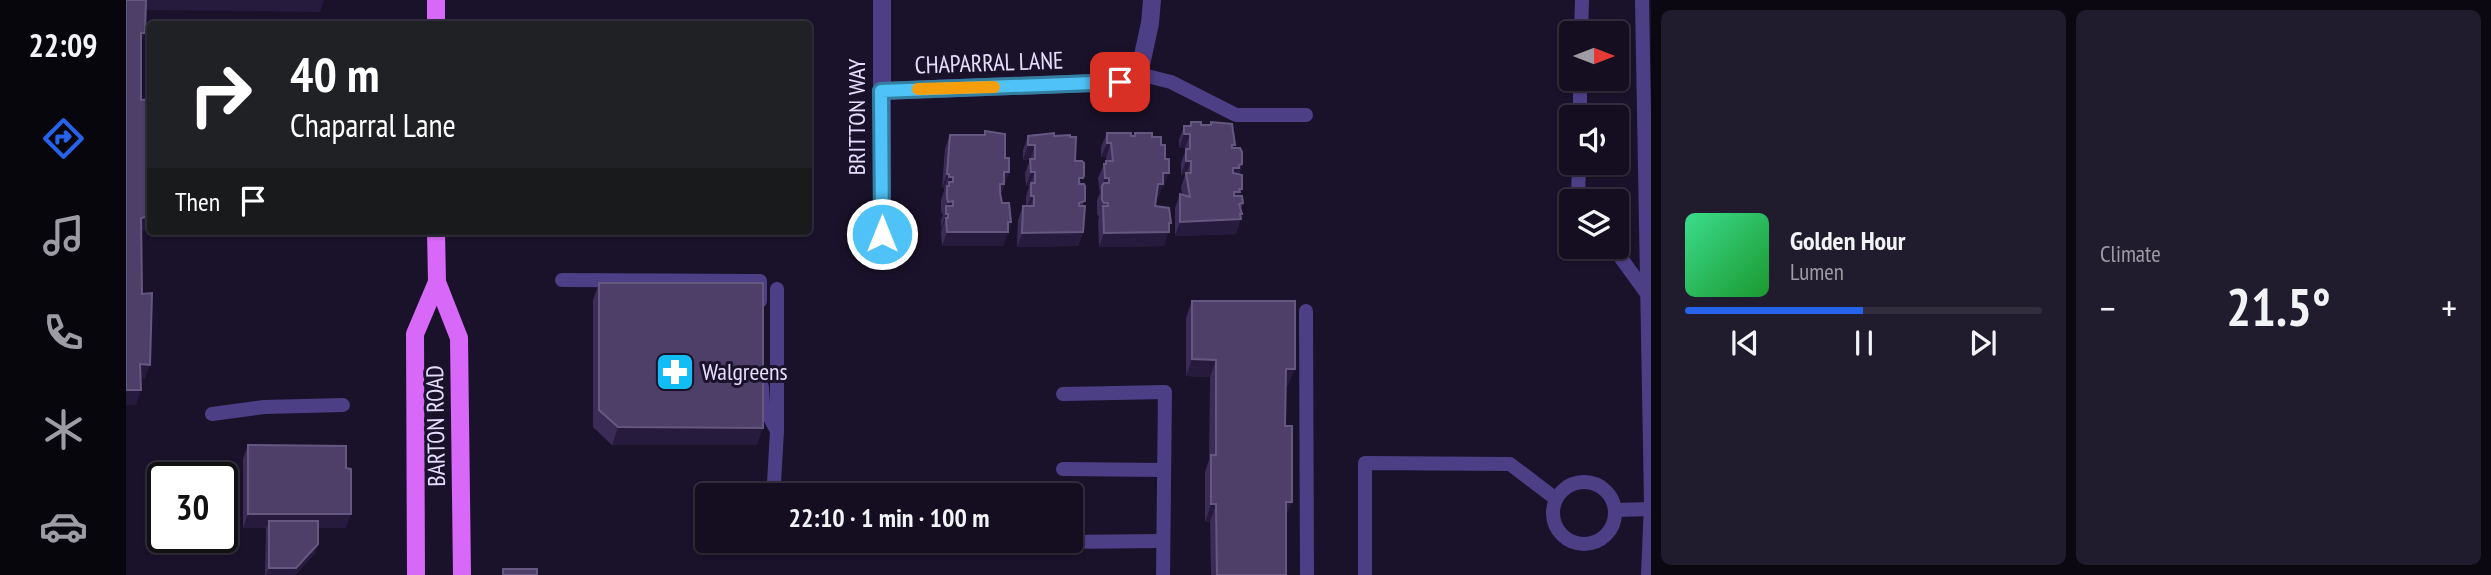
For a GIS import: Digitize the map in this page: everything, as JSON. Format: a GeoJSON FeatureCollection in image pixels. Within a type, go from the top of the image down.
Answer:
{"type":"FeatureCollection","features":[{"type":"Feature","properties":{"kind":"main road"},"geometry":{"type":"LineString","coordinates":[[436,0],[436,21]]}},
{"type":"Feature","properties":{"kind":"main road","name":"BARTON ROAD"},"geometry":{"type":"LineString","coordinates":[[436,235],[437,282],[459,338],[462,575]]}},
{"type":"Feature","properties":{"kind":"main road","name":"BARTON ROAD"},"geometry":{"type":"LineString","coordinates":[[416,575],[415,334],[437,282]]}},
{"type":"Feature","properties":{"kind":"street","name":"BRITTON WAY"},"geometry":{"type":"LineString","coordinates":[[882,0],[882,234]]}},
{"type":"Feature","properties":{"kind":"street"},"geometry":{"type":"LineString","coordinates":[[1139,74],[1152,0]]}},
{"type":"Feature","properties":{"kind":"street","name":"CHAPARRAL LANE"},"geometry":{"type":"LineString","coordinates":[[881,91],[1106,84],[1120,82],[1139,74]]}},
{"type":"Feature","properties":{"kind":"lane"},"geometry":{"type":"LineString","coordinates":[[1581,21],[1582,0]]}},
{"type":"Feature","properties":{"kind":"lane"},"geometry":{"type":"LineString","coordinates":[[1642,0],[1651,509],[1647,575]]}},
{"type":"Feature","properties":{"kind":"lane"},"geometry":{"type":"LineString","coordinates":[[1139,74],[1171,82],[1237,115],[1306,115]]}},
{"type":"Feature","properties":{"kind":"lane"},"geometry":{"type":"LineString","coordinates":[[1622,259],[1647,294]]}},
{"type":"Feature","properties":{"kind":"lane"},"geometry":{"type":"LineString","coordinates":[[562,280],[760,281],[760,309]]}},
{"type":"Feature","properties":{"kind":"lane"},"geometry":{"type":"LineString","coordinates":[[774,483],[777,431],[777,289]]}},
{"type":"Feature","properties":{"kind":"lane"},"geometry":{"type":"LineString","coordinates":[[1306,312],[1307,575]]}},
{"type":"Feature","properties":{"kind":"lane"},"geometry":{"type":"LineString","coordinates":[[762,378],[763,405],[777,431]]}},
{"type":"Feature","properties":{"kind":"lane"},"geometry":{"type":"LineString","coordinates":[[1063,394],[1165,392],[1163,575]]}},
{"type":"Feature","properties":{"kind":"lane"},"geometry":{"type":"LineString","coordinates":[[212,414],[264,407],[343,405]]}},
{"type":"Feature","properties":{"kind":"lane"},"geometry":{"type":"LineString","coordinates":[[1365,575],[1365,463],[1510,464],[1556,499]]}},
{"type":"Feature","properties":{"kind":"lane"},"geometry":{"type":"LineString","coordinates":[[1063,469],[1164,470]]}},
{"type":"Feature","properties":{"kind":"lane"},"geometry":{"type":"LineString","coordinates":[[1589,483],[1599,486],[1607,492],[1615,510],[1610,530],[1594,543],[1583,545],[1563,538],[1553,520],[1556,499],[1570,485],[1589,483]]}},
{"type":"Feature","properties":{"kind":"lane"},"geometry":{"type":"LineString","coordinates":[[1615,510],[1651,509]]}},
{"type":"Feature","properties":{"kind":"lane"},"geometry":{"type":"LineString","coordinates":[[1083,542],[1163,541]]}},
{"type":"Feature","properties":{"kind":"building"},"geometry":{"type":"Polygon","coordinates":[[[126,0],[146,0],[145,33],[141,33],[141,100],[147,99],[147,217],[141,218],[142,294],[152,293],[150,365],[140,364],[141,390],[126,390],[126,0]]]}},
{"type":"Feature","properties":{"kind":"building"},"geometry":{"type":"Polygon","coordinates":[[[1191,122],[1201,122],[1201,125],[1211,125],[1211,122],[1232,124],[1235,145],[1232,145],[1232,148],[1240,148],[1242,152],[1242,164],[1239,168],[1233,168],[1233,173],[1242,175],[1242,189],[1239,189],[1240,192],[1234,192],[1234,196],[1242,196],[1243,203],[1239,204],[1241,219],[1180,222],[1180,194],[1190,197],[1186,173],[1191,173],[1191,161],[1186,161],[1186,149],[1190,149],[1190,134],[1184,134],[1184,126],[1191,126],[1191,122]]]}},
{"type":"Feature","properties":{"kind":"building"},"geometry":{"type":"Polygon","coordinates":[[[985,131],[1005,134],[1005,158],[1009,158],[1009,172],[1004,172],[1004,184],[1000,184],[1000,193],[1002,203],[1009,203],[1011,222],[1008,222],[1008,232],[947,232],[946,206],[953,206],[953,201],[948,202],[947,198],[947,186],[949,182],[953,182],[953,177],[947,174],[950,135],[985,135],[985,131]]]}},
{"type":"Feature","properties":{"kind":"building"},"geometry":{"type":"Polygon","coordinates":[[[1054,133],[1054,136],[1076,137],[1075,161],[1084,163],[1084,176],[1079,178],[1079,184],[1085,186],[1085,201],[1079,203],[1079,206],[1085,206],[1083,232],[1022,233],[1023,206],[1034,206],[1031,183],[1035,183],[1035,172],[1031,172],[1030,159],[1035,159],[1035,145],[1028,145],[1028,136],[1054,133]]]}},
{"type":"Feature","properties":{"kind":"building"},"geometry":{"type":"Polygon","coordinates":[[[1107,133],[1131,133],[1131,136],[1135,136],[1135,133],[1152,133],[1152,137],[1161,137],[1161,145],[1165,145],[1165,159],[1169,159],[1169,173],[1163,173],[1163,184],[1158,184],[1155,206],[1169,208],[1169,232],[1104,233],[1103,206],[1108,206],[1108,203],[1102,200],[1102,186],[1109,183],[1109,178],[1105,178],[1104,164],[1106,161],[1113,161],[1107,133]]]}},
{"type":"Feature","properties":{"kind":"building","name":"Walgreens"},"geometry":{"type":"Polygon","coordinates":[[[599,283],[763,283],[763,428],[618,427],[599,410],[599,283]]]}},
{"type":"Feature","properties":{"kind":"building"},"geometry":{"type":"Polygon","coordinates":[[[1192,301],[1295,301],[1295,369],[1286,369],[1285,426],[1292,426],[1292,502],[1286,502],[1286,575],[1217,575],[1216,504],[1211,504],[1211,455],[1216,455],[1216,360],[1192,359],[1192,301]]]}},
{"type":"Feature","properties":{"kind":"building"},"geometry":{"type":"Polygon","coordinates":[[[248,445],[346,446],[346,468],[351,469],[351,514],[248,514],[248,445]]]}},
{"type":"Feature","properties":{"kind":"building"},"geometry":{"type":"Polygon","coordinates":[[[269,521],[318,521],[318,544],[296,568],[269,568],[269,521]]]}},
{"type":"Feature","properties":{"kind":"building"},"geometry":{"type":"Polygon","coordinates":[[[503,569],[537,569],[537,575],[503,575],[503,569]]]}},
{"type":"Feature","properties":{"kind":"slow traffic"},"geometry":{"type":"LineString","coordinates":[[918,89],[994,87]]}},
{"type":"Feature","properties":{"kind":"place","name":"Walgreens"},"geometry":{"type":"Point","coordinates":[675,372]}},
{"type":"Feature","properties":{"kind":"route"},"geometry":{"type":"LineString","coordinates":[[882,234],[881,91],[1120,82]]}}]}
